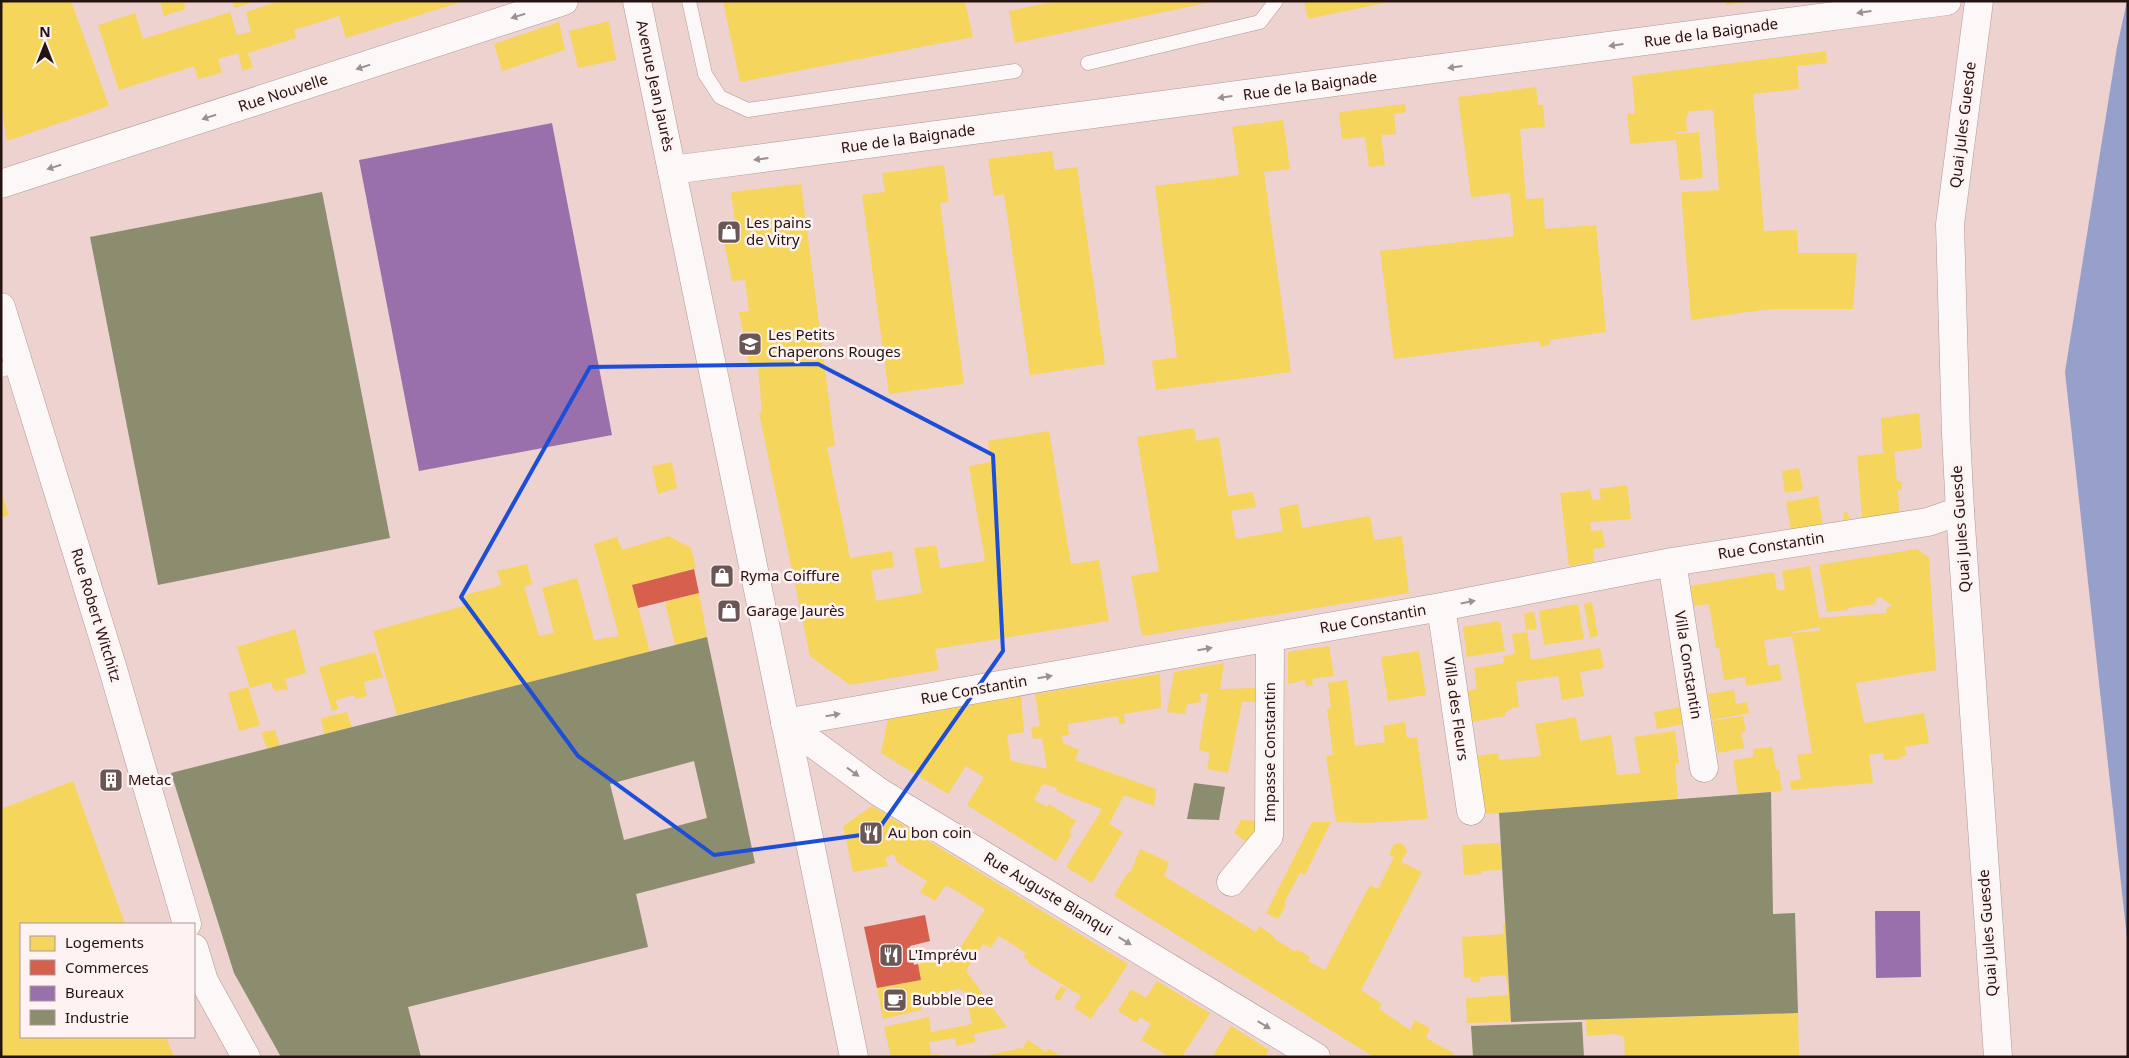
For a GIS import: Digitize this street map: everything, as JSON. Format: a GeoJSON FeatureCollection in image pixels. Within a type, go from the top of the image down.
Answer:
{"type":"FeatureCollection","features":[{"type":"Feature","properties":{"kind":"street","name":"Rue Nouvelle"},"geometry":{"type":"LineString","coordinates":[[1,184],[564,1]]}},
{"type":"Feature","properties":{"kind":"street","name":"Avenue Jean Jaurès"},"geometry":{"type":"LineString","coordinates":[[637,1],[854,1057]]}},
{"type":"Feature","properties":{"kind":"street","name":"Rue de la Baignade"},"geometry":{"type":"LineString","coordinates":[[672,170],[1947,1]]}},
{"type":"Feature","properties":{"kind":"street","name":"Quai Jules Guesde"},"geometry":{"type":"LineString","coordinates":[[1979,1],[1950,224],[1960,511],[1998,1057]]}},
{"type":"Feature","properties":{"kind":"street","name":"Rue Robert Witchitz"},"geometry":{"type":"LineString","coordinates":[[1,307],[10,367],[112,666],[187,923]]}},
{"type":"Feature","properties":{"kind":"street","name":"Rue Constantin"},"geometry":{"type":"LineString","coordinates":[[785,723],[1441,607],[1672,562],[1928,522],[1960,511]]}},
{"type":"Feature","properties":{"kind":"street","name":"Villa Constantin"},"geometry":{"type":"LineString","coordinates":[[1672,562],[1704,768]]}},
{"type":"Feature","properties":{"kind":"street","name":"Villa des Fleurs"},"geometry":{"type":"LineString","coordinates":[[1441,607],[1471,811]]}},
{"type":"Feature","properties":{"kind":"street","name":"Impasse Constantin"},"geometry":{"type":"LineString","coordinates":[[1231,882],[1269,836],[1270,638]]}},
{"type":"Feature","properties":{"kind":"street","name":"Rue Auguste Blanqui"},"geometry":{"type":"LineString","coordinates":[[785,723],[878,792],[1316,1057]]}},
{"type":"Feature","properties":{"kind":"street"},"geometry":{"type":"LineString","coordinates":[[195,951],[204,981],[246,1057]]}},
{"type":"Feature","properties":{"kind":"lane"},"geometry":{"type":"LineString","coordinates":[[690,1],[705,74],[720,97],[748,110],[1015,71]]}},
{"type":"Feature","properties":{"kind":"lane"},"geometry":{"type":"LineString","coordinates":[[1088,63],[1260,22],[1276,1]]}},
{"type":"Feature","properties":{"kind":"highlighted area"},"geometry":{"type":"Polygon","coordinates":[[[818,364],[993,455],[1003,651],[876,833],[714,855],[578,756],[461,597],[590,367],[818,364]]]}},
{"type":"Feature","properties":{"kind":"water"},"geometry":{"type":"Polygon","coordinates":[[[2127,1],[2128,947],[2065,372],[2117,47],[2127,1]]]}},
{"type":"Feature","properties":{"kind":"building: Logements"},"geometry":{"type":"Polygon","coordinates":[[[1,1],[71,1],[109,106],[7,141],[1,104],[1,1]]]}},
{"type":"Feature","properties":{"kind":"building: Logements"},"geometry":{"type":"Polygon","coordinates":[[[160,1],[184,1],[185,9],[164,16],[160,1]]]}},
{"type":"Feature","properties":{"kind":"building: Logements"},"geometry":{"type":"Polygon","coordinates":[[[232,1],[253,1],[253,2],[235,8],[232,1]]]}},
{"type":"Feature","properties":{"kind":"building: Logements"},"geometry":{"type":"Polygon","coordinates":[[[279,1],[461,2],[346,38],[339,16],[294,30],[296,38],[248,53],[253,67],[243,71],[238,53],[218,59],[222,73],[198,79],[194,66],[119,90],[98,25],[135,13],[143,39],[230,12],[237,35],[251,32],[246,12],[279,1]]]}},
{"type":"Feature","properties":{"kind":"building: Logements"},"geometry":{"type":"Polygon","coordinates":[[[723,1],[965,1],[973,37],[740,82],[723,1]]]}},
{"type":"Feature","properties":{"kind":"building: Logements"},"geometry":{"type":"Polygon","coordinates":[[[1058,1],[1212,2],[1015,43],[1009,11],[1058,1]]]}},
{"type":"Feature","properties":{"kind":"building: Logements"},"geometry":{"type":"Polygon","coordinates":[[[1304,1],[1389,1],[1389,2],[1308,19],[1304,1]]]}},
{"type":"Feature","properties":{"kind":"building: Logements"},"geometry":{"type":"Polygon","coordinates":[[[1726,1],[1747,1],[1747,2],[1726,5],[1726,1]]]}},
{"type":"Feature","properties":{"kind":"building: Logements"},"geometry":{"type":"Polygon","coordinates":[[[609,21],[616,60],[578,68],[569,31],[609,21]]]}},
{"type":"Feature","properties":{"kind":"building: Logements"},"geometry":{"type":"Polygon","coordinates":[[[559,22],[565,50],[502,71],[494,44],[559,22]]]}},
{"type":"Feature","properties":{"kind":"building: Logements"},"geometry":{"type":"Polygon","coordinates":[[[1826,51],[1827,63],[1797,66],[1799,89],[1753,94],[1764,231],[1797,230],[1798,253],[1857,253],[1853,309],[1770,309],[1691,320],[1681,192],[1719,190],[1713,110],[1689,111],[1686,119],[1687,131],[1676,132],[1676,134],[1699,132],[1703,178],[1680,180],[1676,140],[1630,144],[1627,114],[1635,114],[1632,76],[1826,51]]]}},
{"type":"Feature","properties":{"kind":"building: Logements"},"geometry":{"type":"Polygon","coordinates":[[[1536,87],[1538,105],[1543,105],[1545,127],[1520,129],[1526,199],[1543,198],[1545,229],[1596,225],[1606,332],[1550,340],[1550,345],[1541,347],[1539,341],[1394,359],[1380,251],[1514,236],[1510,193],[1471,197],[1458,97],[1536,87]]]}},
{"type":"Feature","properties":{"kind":"building: Logements"},"geometry":{"type":"Polygon","coordinates":[[[1405,104],[1406,112],[1394,114],[1396,134],[1381,135],[1385,165],[1369,167],[1365,137],[1342,139],[1339,112],[1405,104]]]}},
{"type":"Feature","properties":{"kind":"building: Logements"},"geometry":{"type":"Polygon","coordinates":[[[1283,120],[1290,169],[1264,172],[1291,372],[1156,390],[1152,361],[1177,357],[1155,186],[1239,175],[1232,127],[1283,120]]]}},
{"type":"Feature","properties":{"kind":"building: Logements"},"geometry":{"type":"Polygon","coordinates":[[[1052,151],[1055,170],[1077,167],[1105,364],[1030,375],[1004,194],[994,196],[988,159],[1052,151]]]}},
{"type":"Feature","properties":{"kind":"building: Logements"},"geometry":{"type":"Polygon","coordinates":[[[944,165],[949,202],[940,203],[964,384],[889,394],[862,195],[885,192],[882,173],[944,165]]]}},
{"type":"Feature","properties":{"kind":"building: Logements"},"geometry":{"type":"Polygon","coordinates":[[[801,184],[835,446],[827,447],[850,558],[892,551],[894,567],[871,571],[876,601],[922,593],[914,548],[936,545],[940,568],[985,561],[969,466],[991,462],[988,441],[1049,431],[1071,564],[1099,560],[1109,621],[935,649],[939,670],[850,685],[810,656],[759,413],[762,412],[758,367],[750,368],[739,312],[749,311],[745,280],[732,281],[724,242],[737,239],[731,192],[801,184]]]}},
{"type":"Feature","properties":{"kind":"building: Logements"},"geometry":{"type":"Polygon","coordinates":[[[1919,413],[1922,448],[1894,452],[1897,481],[1901,481],[1902,490],[1898,490],[1899,512],[1862,518],[1857,456],[1883,453],[1881,418],[1919,413]]]}},
{"type":"Feature","properties":{"kind":"building: Logements"},"geometry":{"type":"Polygon","coordinates":[[[1194,428],[1196,441],[1219,437],[1228,496],[1253,492],[1256,507],[1231,511],[1236,539],[1283,531],[1279,508],[1298,504],[1302,528],[1370,516],[1374,540],[1402,536],[1409,593],[1142,636],[1131,576],[1159,571],[1137,437],[1194,428]]]}},
{"type":"Feature","properties":{"kind":"building: Logements"},"geometry":{"type":"Polygon","coordinates":[[[672,462],[677,488],[658,494],[652,466],[672,462]]]}},
{"type":"Feature","properties":{"kind":"building: Logements"},"geometry":{"type":"Polygon","coordinates":[[[1799,468],[1803,490],[1785,493],[1782,471],[1799,468]]]}},
{"type":"Feature","properties":{"kind":"building: Logements"},"geometry":{"type":"Polygon","coordinates":[[[1627,485],[1631,519],[1590,522],[1591,531],[1602,530],[1605,547],[1593,549],[1594,562],[1569,566],[1560,493],[1590,490],[1592,500],[1601,499],[1599,489],[1627,485]]]}},
{"type":"Feature","properties":{"kind":"building: Logements"},"geometry":{"type":"Polygon","coordinates":[[[1,491],[9,515],[1,518],[1,491]]]}},
{"type":"Feature","properties":{"kind":"building: Logements"},"geometry":{"type":"Polygon","coordinates":[[[1818,496],[1823,525],[1791,530],[1786,502],[1818,496]]]}},
{"type":"Feature","properties":{"kind":"building: Logements"},"geometry":{"type":"Polygon","coordinates":[[[1848,512],[1849,520],[1844,521],[1843,513],[1848,512]]]}},
{"type":"Feature","properties":{"kind":"building: Logements"},"geometry":{"type":"Polygon","coordinates":[[[669,536],[691,548],[696,568],[632,585],[650,652],[397,715],[373,631],[467,605],[465,595],[502,585],[497,571],[527,564],[532,584],[524,587],[539,636],[554,633],[542,588],[577,578],[594,640],[619,636],[594,544],[617,537],[622,550],[669,536]]]}},
{"type":"Feature","properties":{"kind":"building: Logements"},"geometry":{"type":"Polygon","coordinates":[[[1917,549],[1929,558],[1936,670],[1856,683],[1864,723],[1924,713],[1929,743],[1905,747],[1907,756],[1899,757],[1899,759],[1884,760],[1883,753],[1869,755],[1873,783],[1791,790],[1790,781],[1801,779],[1797,755],[1812,753],[1792,636],[1764,640],[1768,666],[1779,664],[1782,680],[1746,686],[1745,677],[1724,680],[1719,648],[1716,648],[1709,604],[1694,606],[1690,586],[1774,572],[1777,590],[1785,590],[1782,571],[1810,566],[1819,618],[1886,613],[1888,607],[1891,607],[1881,597],[1877,597],[1875,604],[1827,612],[1819,565],[1917,549]],[[1820,627],[1792,633],[1820,631],[1820,627]]]}},
{"type":"Feature","properties":{"kind":"building: Logements"},"geometry":{"type":"Polygon","coordinates":[[[699,593],[707,637],[675,645],[665,602],[699,593]]]}},
{"type":"Feature","properties":{"kind":"building: Logements"},"geometry":{"type":"Polygon","coordinates":[[[1592,602],[1598,636],[1590,638],[1584,604],[1592,602]]]}},
{"type":"Feature","properties":{"kind":"building: Logements"},"geometry":{"type":"Polygon","coordinates":[[[1578,604],[1584,639],[1544,645],[1539,611],[1578,604]]]}},
{"type":"Feature","properties":{"kind":"building: Logements"},"geometry":{"type":"Polygon","coordinates":[[[1534,612],[1537,629],[1526,630],[1524,613],[1534,612]]]}},
{"type":"Feature","properties":{"kind":"building: Logements"},"geometry":{"type":"Polygon","coordinates":[[[1500,621],[1505,651],[1467,657],[1463,627],[1500,621]]]}},
{"type":"Feature","properties":{"kind":"building: Logements"},"geometry":{"type":"Polygon","coordinates":[[[295,629],[306,673],[285,679],[288,689],[274,691],[271,682],[250,688],[237,647],[295,629]]]}},
{"type":"Feature","properties":{"kind":"building: Logements"},"geometry":{"type":"Polygon","coordinates":[[[1527,632],[1531,660],[1600,648],[1604,668],[1580,672],[1584,696],[1562,700],[1558,676],[1516,682],[1519,707],[1512,708],[1505,713],[1506,716],[1471,722],[1466,691],[1477,689],[1474,668],[1504,663],[1503,656],[1515,654],[1512,634],[1527,632]]]}},
{"type":"Feature","properties":{"kind":"building: Logements"},"geometry":{"type":"Polygon","coordinates":[[[1329,646],[1334,676],[1312,679],[1313,685],[1306,686],[1305,680],[1288,684],[1288,652],[1329,646]]]}},
{"type":"Feature","properties":{"kind":"building: Logements"},"geometry":{"type":"Polygon","coordinates":[[[1419,651],[1426,695],[1388,701],[1381,657],[1419,651]]]}},
{"type":"Feature","properties":{"kind":"building: Logements"},"geometry":{"type":"Polygon","coordinates":[[[375,652],[383,677],[364,682],[367,696],[356,699],[354,695],[336,700],[338,709],[332,711],[319,667],[375,652]]]}},
{"type":"Feature","properties":{"kind":"building: Logements"},"geometry":{"type":"Polygon","coordinates":[[[1224,663],[1220,689],[1256,688],[1256,702],[1242,702],[1228,773],[1207,769],[1210,753],[1199,750],[1208,693],[1200,694],[1201,702],[1187,704],[1185,714],[1167,712],[1174,672],[1224,663]]]}},
{"type":"Feature","properties":{"kind":"building: Logements"},"geometry":{"type":"Polygon","coordinates":[[[1160,674],[1161,708],[1124,714],[1125,724],[1119,724],[1118,716],[1068,724],[1069,735],[1062,736],[1063,743],[1079,750],[1075,760],[1156,789],[1154,806],[1124,795],[1109,824],[1123,832],[1092,883],[1066,867],[1102,809],[1056,791],[1058,788],[1043,784],[1034,800],[1047,807],[1049,804],[1076,821],[1069,832],[1072,834],[1056,861],[967,805],[984,777],[966,766],[948,794],[881,753],[888,718],[1021,696],[1024,732],[1007,735],[1011,761],[1047,769],[1042,738],[1033,739],[1031,727],[1040,726],[1035,694],[1160,674]]]}},
{"type":"Feature","properties":{"kind":"building: Logements"},"geometry":{"type":"Polygon","coordinates":[[[1347,680],[1355,746],[1385,742],[1383,726],[1405,722],[1407,738],[1417,737],[1428,819],[1365,823],[1336,822],[1326,756],[1333,755],[1327,709],[1331,708],[1328,683],[1347,680]]]}},
{"type":"Feature","properties":{"kind":"building: Logements"},"geometry":{"type":"Polygon","coordinates":[[[248,687],[260,725],[239,731],[228,693],[248,687]]]}},
{"type":"Feature","properties":{"kind":"building: Logements"},"geometry":{"type":"Polygon","coordinates":[[[1734,690],[1736,704],[1747,702],[1749,713],[1712,720],[1708,694],[1734,690]]]}},
{"type":"Feature","properties":{"kind":"building: Logements"},"geometry":{"type":"Polygon","coordinates":[[[1680,707],[1683,724],[1657,729],[1654,712],[1680,707]]]}},
{"type":"Feature","properties":{"kind":"building: Logements"},"geometry":{"type":"Polygon","coordinates":[[[347,712],[352,727],[324,734],[321,718],[347,712]]]}},
{"type":"Feature","properties":{"kind":"building: Logements"},"geometry":{"type":"Polygon","coordinates":[[[1743,716],[1746,731],[1741,732],[1744,748],[1718,753],[1712,721],[1743,716]]]}},
{"type":"Feature","properties":{"kind":"building: Logements"},"geometry":{"type":"Polygon","coordinates":[[[1576,717],[1580,741],[1611,735],[1617,775],[1640,773],[1634,737],[1675,731],[1679,763],[1675,763],[1678,799],[1486,814],[1477,756],[1498,753],[1499,760],[1541,756],[1535,724],[1576,717]]]}},
{"type":"Feature","properties":{"kind":"building: Logements"},"geometry":{"type":"Polygon","coordinates":[[[275,730],[280,746],[267,749],[261,732],[275,730]]]}},
{"type":"Feature","properties":{"kind":"building: Logements"},"geometry":{"type":"Polygon","coordinates":[[[1772,747],[1776,770],[1779,770],[1782,791],[1738,794],[1733,760],[1753,757],[1753,749],[1772,747]]]}},
{"type":"Feature","properties":{"kind":"building: Logements","name":"Metac"},"geometry":{"type":"Polygon","coordinates":[[[114,768],[120,788],[108,791],[103,771],[114,768]]]}},
{"type":"Feature","properties":{"kind":"building: Logements"},"geometry":{"type":"Polygon","coordinates":[[[73,781],[125,923],[20,923],[20,1038],[166,1038],[174,1057],[1,1057],[1,809],[73,781]]]}},
{"type":"Feature","properties":{"kind":"building: Logements"},"geometry":{"type":"Polygon","coordinates":[[[872,806],[1128,964],[1091,1019],[1074,1008],[1081,996],[1028,963],[1028,960],[1023,957],[1026,953],[999,936],[991,948],[983,944],[966,971],[1007,1027],[974,1034],[975,1042],[956,1046],[955,1038],[929,1042],[931,1055],[939,1054],[939,1057],[891,1057],[884,1027],[929,1017],[931,1032],[972,1024],[965,992],[958,989],[919,997],[922,1010],[883,1019],[877,988],[921,980],[918,964],[922,964],[922,961],[951,955],[960,948],[985,909],[946,885],[935,901],[920,892],[927,881],[897,862],[894,854],[885,858],[888,866],[853,872],[843,826],[872,806]]]}},
{"type":"Feature","properties":{"kind":"building: Logements"},"geometry":{"type":"Polygon","coordinates":[[[1241,820],[1262,821],[1250,844],[1234,833],[1241,820]]]}},
{"type":"Feature","properties":{"kind":"building: Logements"},"geometry":{"type":"Polygon","coordinates":[[[1312,822],[1331,822],[1305,875],[1300,873],[1278,919],[1266,913],[1312,822]]]}},
{"type":"Feature","properties":{"kind":"building: Logements"},"geometry":{"type":"Polygon","coordinates":[[[1500,843],[1502,870],[1481,871],[1482,874],[1464,875],[1462,845],[1500,843]]]}},
{"type":"Feature","properties":{"kind":"building: Logements"},"geometry":{"type":"Polygon","coordinates":[[[1394,844],[1404,845],[1407,851],[1401,862],[1422,872],[1361,990],[1382,1004],[1379,1009],[1410,1030],[1415,1020],[1430,1028],[1426,1038],[1453,1053],[1454,1057],[1374,1057],[1114,896],[1126,875],[1131,871],[1140,849],[1169,862],[1164,876],[1256,932],[1259,926],[1274,936],[1273,938],[1296,952],[1297,949],[1310,957],[1308,961],[1325,970],[1370,885],[1378,889],[1394,857],[1389,855],[1394,844]]]}},
{"type":"Feature","properties":{"kind":"building: Logements"},"geometry":{"type":"Polygon","coordinates":[[[1503,924],[1505,924],[1511,1022],[1467,1023],[1466,998],[1508,995],[1506,975],[1480,977],[1480,982],[1471,982],[1471,977],[1464,978],[1462,937],[1504,934],[1503,924]]]}},
{"type":"Feature","properties":{"kind":"building: Logements"},"geometry":{"type":"Polygon","coordinates":[[[1157,981],[1210,1013],[1182,1057],[1170,1057],[1141,1040],[1151,1024],[1140,1017],[1137,1022],[1118,1011],[1131,989],[1146,998],[1157,981]]]}},
{"type":"Feature","properties":{"kind":"building: Logements"},"geometry":{"type":"Polygon","coordinates":[[[1061,986],[1066,989],[1059,1001],[1054,998],[1061,986]]]}},
{"type":"Feature","properties":{"kind":"building: Logements"},"geometry":{"type":"Polygon","coordinates":[[[1798,1013],[1799,1057],[1625,1057],[1624,1037],[1616,1034],[1587,1036],[1586,1020],[1798,1013]]]}},
{"type":"Feature","properties":{"kind":"building: Logements"},"geometry":{"type":"Polygon","coordinates":[[[1231,1026],[1269,1050],[1265,1057],[1212,1057],[1231,1026]]]}},
{"type":"Feature","properties":{"kind":"building: Logements"},"geometry":{"type":"Polygon","coordinates":[[[1028,1040],[1046,1052],[1049,1049],[1063,1057],[979,1057],[1022,1049],[1028,1040]]]}},
{"type":"Feature","properties":{"kind":"building: Commerces","name":"Les pains de Vitry"},"geometry":{"type":"Polygon","coordinates":[[[735,222],[737,239],[724,242],[720,225],[735,222]]]}},
{"type":"Feature","properties":{"kind":"building: Commerces"},"geometry":{"type":"Polygon","coordinates":[[[694,569],[699,593],[638,608],[632,585],[694,569]]]}},
{"type":"Feature","properties":{"kind":"building: Commerces","name":"L'Imprévu"},"geometry":{"type":"Polygon","coordinates":[[[925,915],[930,941],[910,946],[914,965],[918,964],[921,980],[877,988],[864,927],[925,915]]]}},
{"type":"Feature","properties":{"kind":"building: Bureaux"},"geometry":{"type":"Polygon","coordinates":[[[552,123],[612,435],[419,471],[359,160],[552,123]]]}},
{"type":"Feature","properties":{"kind":"building: Bureaux"},"geometry":{"type":"Polygon","coordinates":[[[1875,911],[1920,911],[1921,977],[1876,978],[1875,911]]]}},
{"type":"Feature","properties":{"kind":"building: Industrie"},"geometry":{"type":"Polygon","coordinates":[[[322,192],[390,538],[158,585],[90,237],[322,192]]]}},
{"type":"Feature","properties":{"kind":"building: Industrie"},"geometry":{"type":"Polygon","coordinates":[[[707,637],[755,863],[636,894],[648,947],[408,1007],[421,1057],[281,1057],[234,973],[171,773],[707,637]],[[694,761],[610,784],[624,840],[707,818],[694,761]]]}},
{"type":"Feature","properties":{"kind":"building: Industrie"},"geometry":{"type":"Polygon","coordinates":[[[1194,783],[1225,787],[1219,820],[1187,819],[1194,783]]]}},
{"type":"Feature","properties":{"kind":"building: Industrie"},"geometry":{"type":"Polygon","coordinates":[[[1771,792],[1773,914],[1795,913],[1798,1013],[1511,1022],[1499,813],[1771,792]]]}},
{"type":"Feature","properties":{"kind":"building: Industrie"},"geometry":{"type":"Polygon","coordinates":[[[1582,1022],[1584,1057],[1473,1057],[1471,1026],[1582,1022]]]}},
{"type":"Feature","properties":{"kind":"place","name":"Les pains de Vitry"},"geometry":{"type":"Point","coordinates":[729,232]}},
{"type":"Feature","properties":{"kind":"place","name":"Les Petits Chaperons Rouges"},"geometry":{"type":"Point","coordinates":[750,344]}},
{"type":"Feature","properties":{"kind":"place","name":"Ryma Coiffure"},"geometry":{"type":"Point","coordinates":[722,576]}},
{"type":"Feature","properties":{"kind":"place","name":"Garage Jaurès"},"geometry":{"type":"Point","coordinates":[729,611]}},
{"type":"Feature","properties":{"kind":"place","name":"Metac"},"geometry":{"type":"Point","coordinates":[111,780]}},
{"type":"Feature","properties":{"kind":"place","name":"Au bon coin"},"geometry":{"type":"Point","coordinates":[871,833]}},
{"type":"Feature","properties":{"kind":"place","name":"L'Imprévu"},"geometry":{"type":"Point","coordinates":[891,955]}},
{"type":"Feature","properties":{"kind":"place","name":"Bubble Dee"},"geometry":{"type":"Point","coordinates":[895,1000]}}]}
